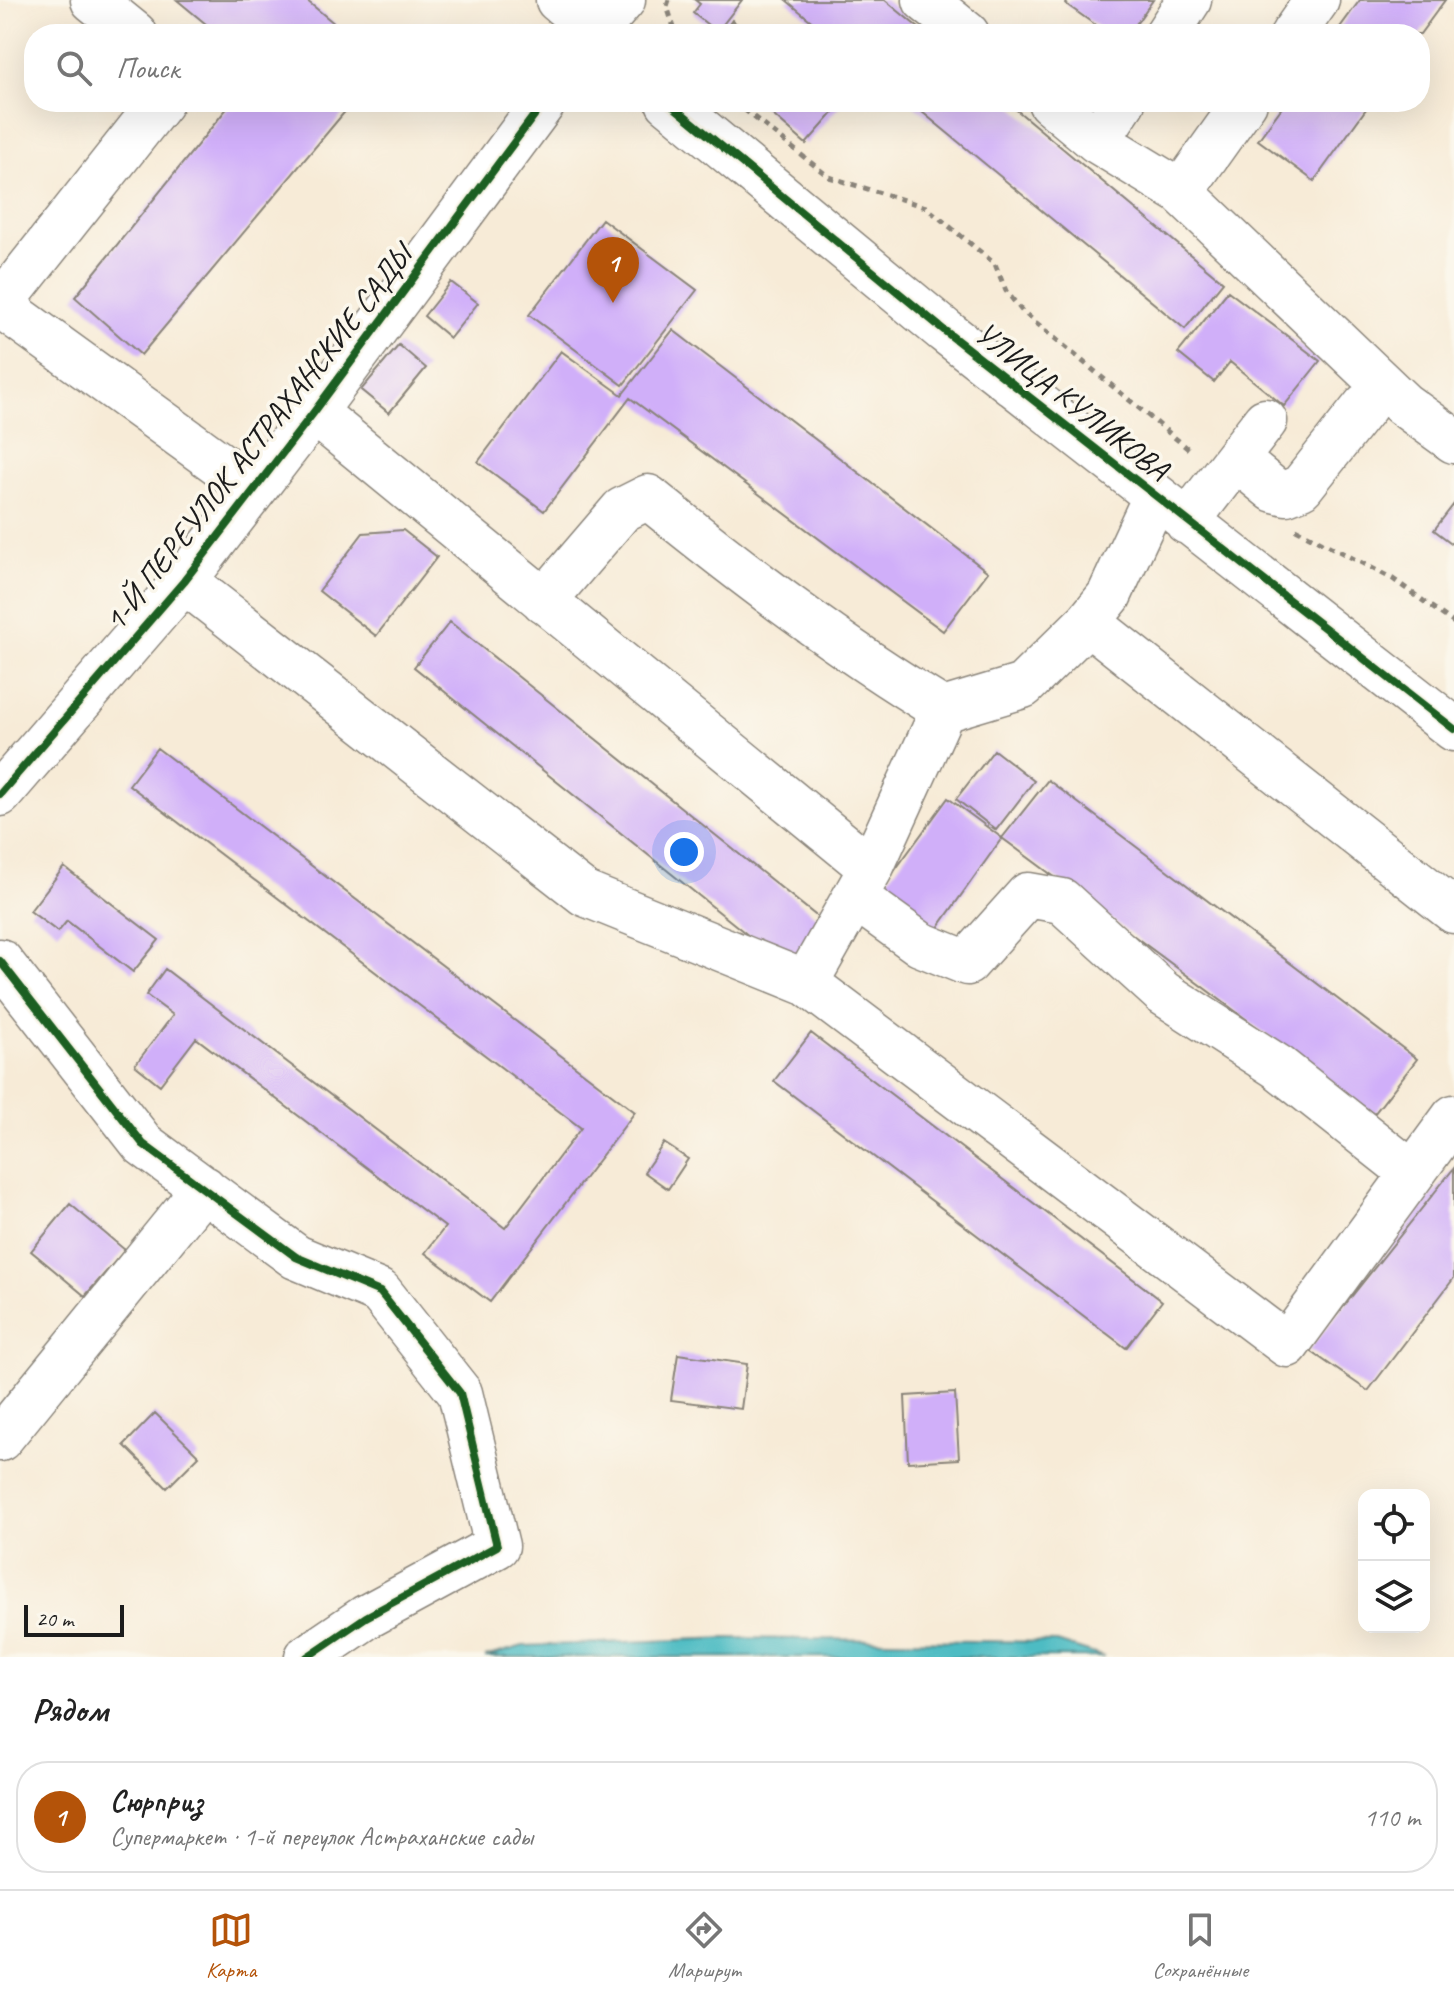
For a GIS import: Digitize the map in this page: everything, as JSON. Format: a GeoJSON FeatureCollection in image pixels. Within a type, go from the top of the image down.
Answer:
{"type":"FeatureCollection","features":[{"type":"Feature","properties":{"kind":"street"},"geometry":{"type":"LineString","coordinates":[[93,0],[123,24]]}},
{"type":"Feature","properties":{"kind":"street"},"geometry":{"type":"LineString","coordinates":[[558,0],[601,24]]}},
{"type":"Feature","properties":{"kind":"street"},"geometry":{"type":"LineString","coordinates":[[925,0],[955,24]]}},
{"type":"Feature","properties":{"kind":"street"},"geometry":{"type":"LineString","coordinates":[[1173,24],[1189,0]]}},
{"type":"Feature","properties":{"kind":"street"},"geometry":{"type":"LineString","coordinates":[[1300,24],[1317,0]]}},
{"type":"Feature","properties":{"kind":"street"},"geometry":{"type":"LineString","coordinates":[[153,112],[0,305],[254,489]]}},
{"type":"Feature","properties":{"kind":"street","name":"1-Й ПЕРЕУЛОК АСТРАХАНСКИЕ САДЫ"},"geometry":{"type":"LineString","coordinates":[[0,794],[184,581],[537,112]]}},
{"type":"Feature","properties":{"kind":"street","name":"УЛИЦА КУЛИКОВА"},"geometry":{"type":"LineString","coordinates":[[680,112],[945,331],[1454,729]]}},
{"type":"Feature","properties":{"kind":"street"},"geometry":{"type":"LineString","coordinates":[[1062,112],[1097,141],[1181,192],[1403,404],[1454,441]]}},
{"type":"Feature","properties":{"kind":"street"},"geometry":{"type":"LineString","coordinates":[[1097,141],[1116,112]]}},
{"type":"Feature","properties":{"kind":"street"},"geometry":{"type":"LineString","coordinates":[[1181,192],[1238,112]]}},
{"type":"Feature","properties":{"kind":"street"},"geometry":{"type":"LineString","coordinates":[[1229,468],[1274,490],[1286,493],[1301,487],[1366,405]]}},
{"type":"Feature","properties":{"kind":"street"},"geometry":{"type":"LineString","coordinates":[[314,412],[544,601],[863,883],[920,944],[967,963],[1028,895],[1062,901],[1163,993],[1278,1067],[1412,1173]]}},
{"type":"Feature","properties":{"kind":"street"},"geometry":{"type":"LineString","coordinates":[[544,601],[622,510],[648,497],[751,579],[876,669],[943,710],[1023,686],[1088,622],[1171,509],[1229,468],[1265,421]]}},
{"type":"Feature","properties":{"kind":"street"},"geometry":{"type":"LineString","coordinates":[[184,581],[585,894],[806,983],[1287,1345],[1454,1117]]}},
{"type":"Feature","properties":{"kind":"street"},"geometry":{"type":"LineString","coordinates":[[1088,622],[1454,911]]}},
{"type":"Feature","properties":{"kind":"street"},"geometry":{"type":"LineString","coordinates":[[806,983],[863,883],[943,710]]}},
{"type":"Feature","properties":{"kind":"street"},"geometry":{"type":"LineString","coordinates":[[0,961],[143,1144],[296,1257],[380,1292],[460,1393],[497,1546],[366,1617],[307,1657]]}},
{"type":"Feature","properties":{"kind":"street"},"geometry":{"type":"LineString","coordinates":[[0,1439],[204,1188]]}},
{"type":"Feature","properties":{"kind":"path"},"geometry":{"type":"LineString","coordinates":[[669,0],[667,6],[673,24]]}},
{"type":"Feature","properties":{"kind":"path"},"geometry":{"type":"LineString","coordinates":[[748,112],[829,177],[926,207],[995,264],[1006,291],[1022,311],[1229,468]]}},
{"type":"Feature","properties":{"kind":"path"},"geometry":{"type":"LineString","coordinates":[[1290,526],[1393,579],[1454,623]]}},
{"type":"Feature","properties":{"kind":"water"},"geometry":{"type":"Polygon","coordinates":[[[729,1638],[1057,1642],[1104,1657],[485,1657],[523,1646],[729,1638]]]}},
{"type":"Feature","properties":{"kind":"building"},"geometry":{"type":"Polygon","coordinates":[[[177,0],[306,0],[335,24],[206,24],[177,0]]]}},
{"type":"Feature","properties":{"kind":"building"},"geometry":{"type":"Polygon","coordinates":[[[695,0],[742,0],[723,24],[707,24],[693,13],[700,4],[695,0]]]}},
{"type":"Feature","properties":{"kind":"building"},"geometry":{"type":"Polygon","coordinates":[[[786,0],[885,0],[914,24],[815,24],[786,0]]]}},
{"type":"Feature","properties":{"kind":"building"},"geometry":{"type":"Polygon","coordinates":[[[1069,0],[1153,0],[1136,24],[1094,24],[1066,4],[1069,0]]]}},
{"type":"Feature","properties":{"kind":"building"},"geometry":{"type":"Polygon","coordinates":[[[1360,0],[1445,0],[1427,24],[1342,24],[1360,0]]]}},
{"type":"Feature","properties":{"kind":"building"},"geometry":{"type":"Polygon","coordinates":[[[224,112],[345,112],[141,355],[75,297],[224,112]]]}},
{"type":"Feature","properties":{"kind":"building"},"geometry":{"type":"Polygon","coordinates":[[[769,112],[834,112],[806,144],[769,112]]]}},
{"type":"Feature","properties":{"kind":"building"},"geometry":{"type":"Polygon","coordinates":[[[922,112],[1019,112],[1223,282],[1185,329],[922,112]]]}},
{"type":"Feature","properties":{"kind":"building"},"geometry":{"type":"Polygon","coordinates":[[[1279,112],[1364,112],[1314,181],[1258,140],[1279,112]]]}},
{"type":"Feature","properties":{"kind":"building"},"geometry":{"type":"Polygon","coordinates":[[[602,219],[697,290],[623,385],[529,315],[602,219]]]}},
{"type":"Feature","properties":{"kind":"building"},"geometry":{"type":"Polygon","coordinates":[[[451,282],[478,303],[450,338],[424,316],[451,282]]]}},
{"type":"Feature","properties":{"kind":"building"},"geometry":{"type":"Polygon","coordinates":[[[1228,291],[1320,361],[1284,406],[1230,362],[1214,382],[1178,353],[1228,291]]]}},
{"type":"Feature","properties":{"kind":"building"},"geometry":{"type":"Polygon","coordinates":[[[673,330],[988,572],[943,631],[630,398],[544,511],[478,462],[561,351],[622,395],[673,330]]]}},
{"type":"Feature","properties":{"kind":"building"},"geometry":{"type":"Polygon","coordinates":[[[399,345],[426,368],[389,413],[361,390],[399,345]]]}},
{"type":"Feature","properties":{"kind":"building"},"geometry":{"type":"Polygon","coordinates":[[[1454,504],[1454,545],[1434,530],[1454,504]]]}},
{"type":"Feature","properties":{"kind":"building"},"geometry":{"type":"Polygon","coordinates":[[[403,530],[437,557],[376,636],[319,591],[363,533],[403,530]]]}},
{"type":"Feature","properties":{"kind":"building"},"geometry":{"type":"Polygon","coordinates":[[[450,622],[825,923],[789,968],[414,667],[450,622]]]}},
{"type":"Feature","properties":{"kind":"building"},"geometry":{"type":"Polygon","coordinates":[[[157,748],[635,1112],[490,1302],[425,1253],[445,1227],[196,1038],[160,1085],[135,1065],[173,1015],[146,995],[165,969],[505,1228],[581,1128],[129,785],[157,748]]]}},
{"type":"Feature","properties":{"kind":"building"},"geometry":{"type":"Polygon","coordinates":[[[994,750],[1034,781],[996,830],[956,799],[994,750]]]}},
{"type":"Feature","properties":{"kind":"building"},"geometry":{"type":"Polygon","coordinates":[[[1048,780],[1417,1059],[1374,1114],[1002,838],[1048,780]]]}},
{"type":"Feature","properties":{"kind":"building"},"geometry":{"type":"Polygon","coordinates":[[[948,798],[1002,838],[932,936],[876,896],[948,798]]]}},
{"type":"Feature","properties":{"kind":"building"},"geometry":{"type":"Polygon","coordinates":[[[64,867],[159,940],[133,972],[67,921],[58,932],[30,911],[64,867]]]}},
{"type":"Feature","properties":{"kind":"building"},"geometry":{"type":"Polygon","coordinates":[[[811,1033],[1162,1301],[1126,1348],[774,1081],[811,1033]]]}},
{"type":"Feature","properties":{"kind":"building"},"geometry":{"type":"Polygon","coordinates":[[[664,1143],[688,1159],[668,1189],[644,1172],[664,1143]]]}},
{"type":"Feature","properties":{"kind":"building"},"geometry":{"type":"Polygon","coordinates":[[[1454,1168],[1454,1278],[1368,1391],[1309,1350],[1454,1168]]]}},
{"type":"Feature","properties":{"kind":"building"},"geometry":{"type":"Polygon","coordinates":[[[70,1204],[125,1250],[85,1296],[31,1251],[70,1204]]]}},
{"type":"Feature","properties":{"kind":"building"},"geometry":{"type":"Polygon","coordinates":[[[678,1354],[747,1364],[741,1409],[671,1400],[678,1354]]]}},
{"type":"Feature","properties":{"kind":"building"},"geometry":{"type":"Polygon","coordinates":[[[955,1393],[959,1459],[908,1462],[905,1396],[955,1393]]]}},
{"type":"Feature","properties":{"kind":"building"},"geometry":{"type":"Polygon","coordinates":[[[155,1413],[199,1456],[167,1488],[124,1445],[155,1413]]]}},
{"type":"Feature","properties":{"kind":"cycle path"},"geometry":{"type":"LineString","coordinates":[[0,794],[184,581],[537,112]]}},
{"type":"Feature","properties":{"kind":"cycle path"},"geometry":{"type":"LineString","coordinates":[[680,112],[945,331],[1454,729]]}},
{"type":"Feature","properties":{"kind":"cycle path"},"geometry":{"type":"LineString","coordinates":[[0,961],[143,1144],[296,1257],[380,1292],[460,1393],[497,1546],[366,1617],[307,1657]]}},
{"type":"Feature","properties":{"kind":"place","name":"Сюрприз"},"geometry":{"type":"Point","coordinates":[613,303]}}]}
